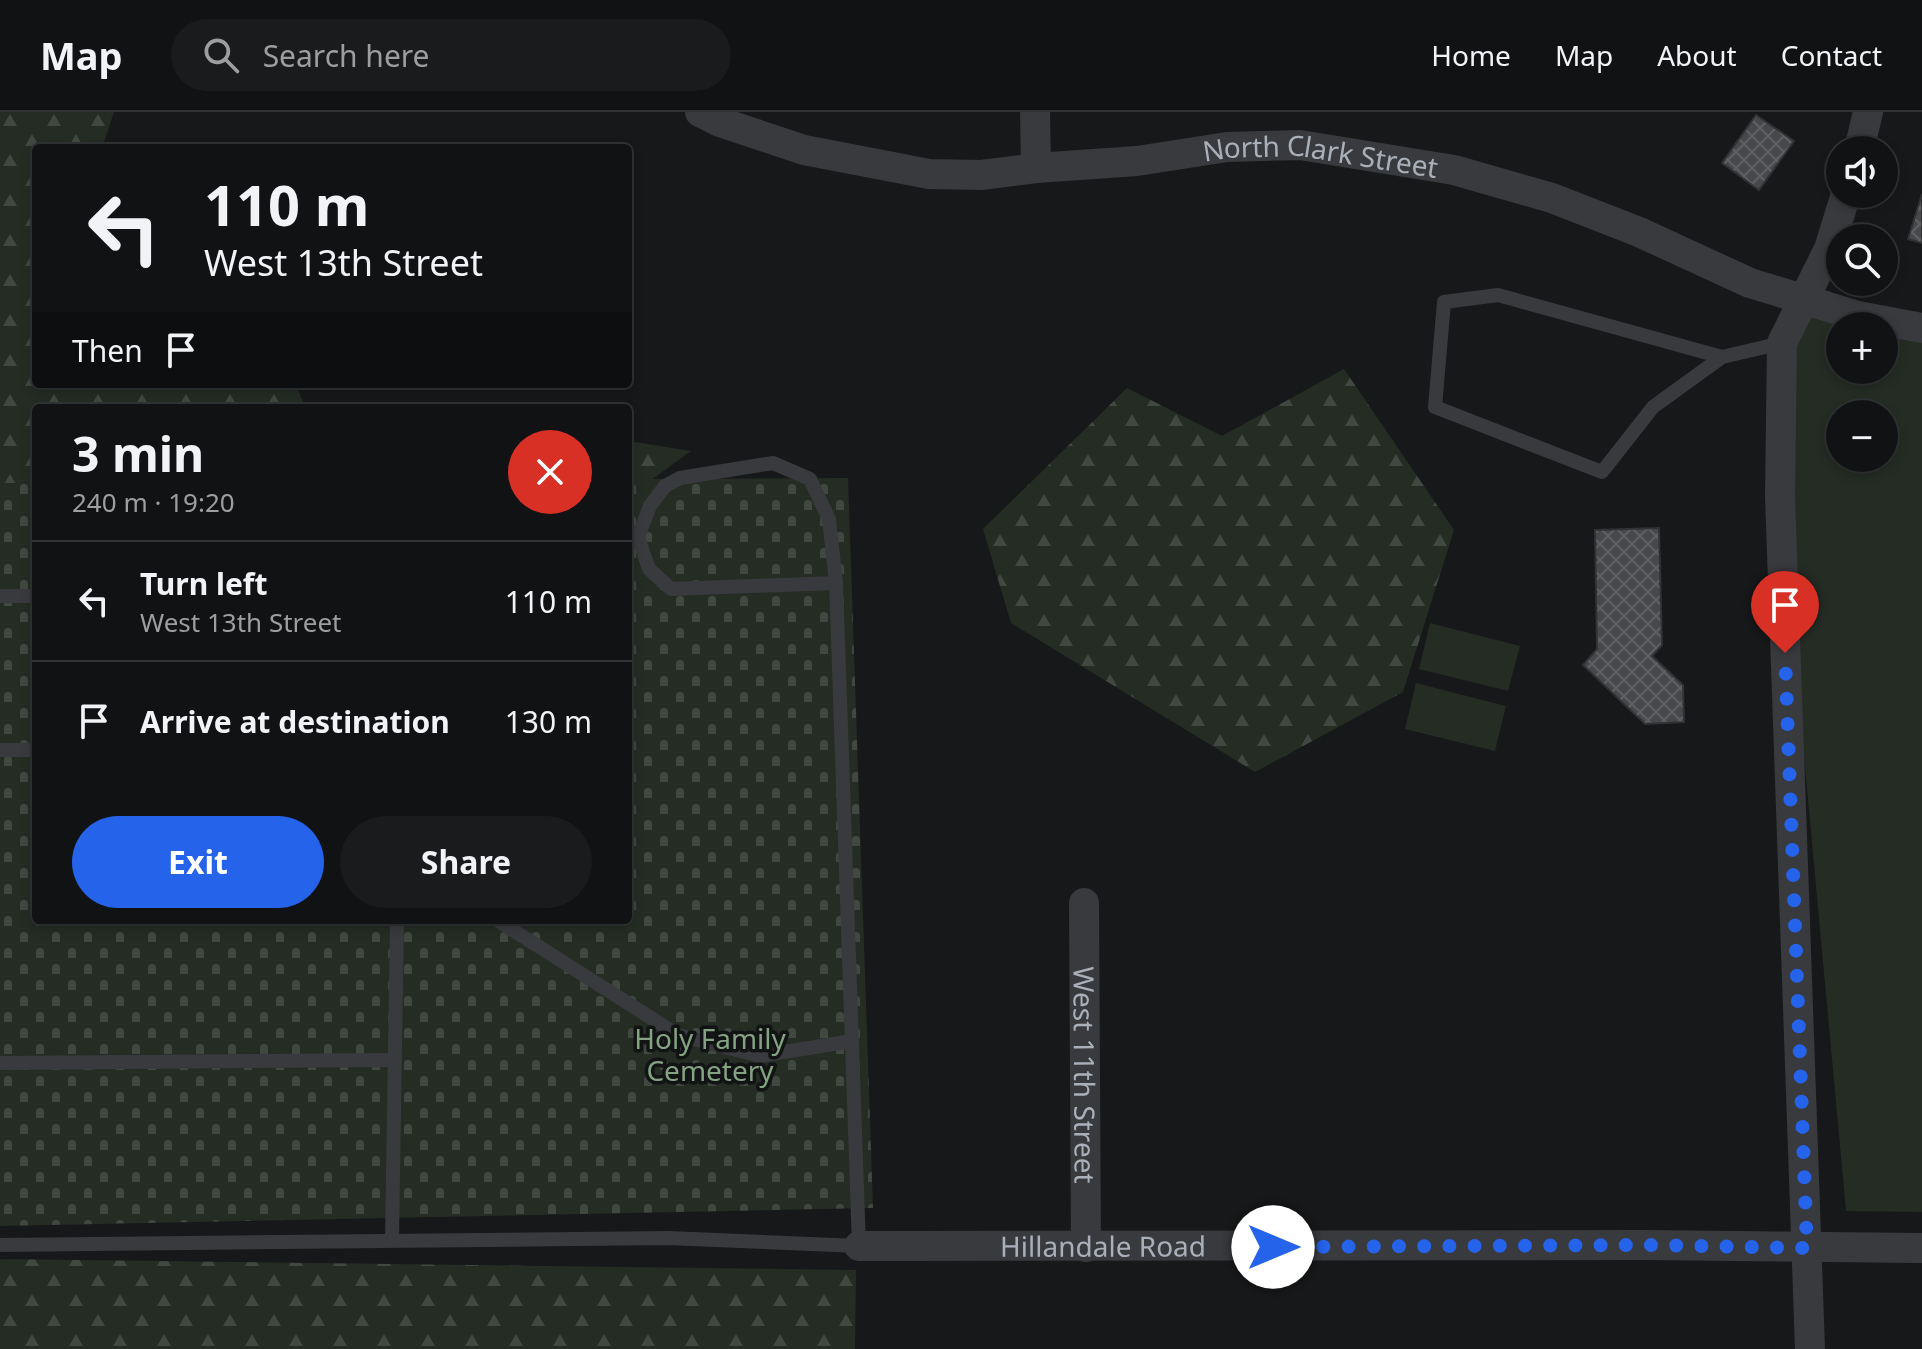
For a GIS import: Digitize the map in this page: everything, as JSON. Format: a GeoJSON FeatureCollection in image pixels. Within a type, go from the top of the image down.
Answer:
{"type":"FeatureCollection","features":[{"type":"Feature","properties":{"kind":"street","name":"North Clark Street"},"geometry":{"type":"LineString","coordinates":[[700,112],[720,122],[804,150],[929,174],[981,175],[1137,161],[1227,147],[1300,145],[1454,170],[1552,198],[1639,232],[1750,283],[1858,316],[1922,328]]}},
{"type":"Feature","properties":{"kind":"street"},"geometry":{"type":"LineString","coordinates":[[1035,112],[1036,168]]}},
{"type":"Feature","properties":{"kind":"street"},"geometry":{"type":"LineString","coordinates":[[1862,136],[1868,112]]}},
{"type":"Feature","properties":{"kind":"street"},"geometry":{"type":"LineString","coordinates":[[1810,1349],[1780,496],[1782,343],[1829,249],[1842,208]]}},
{"type":"Feature","properties":{"kind":"street","name":"West 11th Street"},"geometry":{"type":"LineString","coordinates":[[1084,903],[1086,1247]]}},
{"type":"Feature","properties":{"kind":"street","name":"Hillandale Road"},"geometry":{"type":"LineString","coordinates":[[859,1246],[1646,1245],[1922,1248]]}},
{"type":"Feature","properties":{"kind":"lane"},"geometry":{"type":"LineString","coordinates":[[1722,357],[1498,295],[1444,302],[1435,407],[1602,472],[1653,407],[1722,357],[1782,343]]}},
{"type":"Feature","properties":{"kind":"lane"},"geometry":{"type":"LineString","coordinates":[[0,1245],[668,1238],[859,1246],[836,583],[829,519],[810,479],[773,463],[680,478],[665,486],[650,506],[638,537],[649,569],[671,589],[836,583]]}},
{"type":"Feature","properties":{"kind":"lane"},"geometry":{"type":"LineString","coordinates":[[0,596],[32,596]]}},
{"type":"Feature","properties":{"kind":"lane"},"geometry":{"type":"LineString","coordinates":[[0,750],[32,750]]}},
{"type":"Feature","properties":{"kind":"lane"},"geometry":{"type":"LineString","coordinates":[[392,1240],[397,924]]}},
{"type":"Feature","properties":{"kind":"lane"},"geometry":{"type":"LineString","coordinates":[[503,924],[678,1035],[760,1056],[852,1041]]}},
{"type":"Feature","properties":{"kind":"lane"},"geometry":{"type":"LineString","coordinates":[[0,1063],[395,1060]]}},
{"type":"Feature","properties":{"kind":"green space"},"geometry":{"type":"Polygon","coordinates":[[[0,112],[114,112],[103,144],[32,144],[32,388],[297,388],[304,404],[32,404],[32,566],[0,564],[0,112]]]}},
{"type":"Feature","properties":{"kind":"green space"},"geometry":{"type":"Polygon","coordinates":[[[1805,300],[1855,312],[1826,312],[1826,384],[1898,384],[1898,322],[1922,328],[1922,1212],[1846,1211],[1780,496],[1782,343],[1805,300]]]}},
{"type":"Feature","properties":{"kind":"green space"},"geometry":{"type":"Polygon","coordinates":[[[1344,369],[1454,530],[1403,692],[1255,772],[1011,623],[983,529],[1127,388],[1222,436],[1344,369]]]}},
{"type":"Feature","properties":{"kind":"green space"},"geometry":{"type":"Polygon","coordinates":[[[632,442],[691,451],[632,494],[632,442]]]}},
{"type":"Feature","properties":{"kind":"green space","name":"Holy Family Cemetery"},"geometry":{"type":"Polygon","coordinates":[[[848,478],[873,1208],[0,1226],[0,483],[32,483],[32,924],[632,924],[632,479],[848,478]]]}},
{"type":"Feature","properties":{"kind":"green space"},"geometry":{"type":"Polygon","coordinates":[[[1430,623],[1520,646],[1508,691],[1419,669],[1430,623]]]}},
{"type":"Feature","properties":{"kind":"green space"},"geometry":{"type":"Polygon","coordinates":[[[1416,683],[1506,706],[1495,751],[1405,729],[1416,683]]]}},
{"type":"Feature","properties":{"kind":"green space"},"geometry":{"type":"Polygon","coordinates":[[[0,1259],[856,1270],[855,1349],[0,1349],[0,1259]]]}},
{"type":"Feature","properties":{"kind":"building"},"geometry":{"type":"Polygon","coordinates":[[[1756,115],[1794,141],[1759,190],[1722,163],[1756,115]]]}},
{"type":"Feature","properties":{"kind":"building"},"geometry":{"type":"Polygon","coordinates":[[[1922,194],[1922,243],[1908,239],[1922,194]]]}},
{"type":"Feature","properties":{"kind":"building"},"geometry":{"type":"Polygon","coordinates":[[[1659,528],[1662,645],[1652,656],[1683,685],[1684,722],[1645,724],[1583,665],[1597,649],[1595,530],[1659,528]]]}},
{"type":"Feature","properties":{"kind":"route"},"geometry":{"type":"LineString","coordinates":[[1273,1247],[1646,1245],[1807,1248],[1785,653]]}}]}
